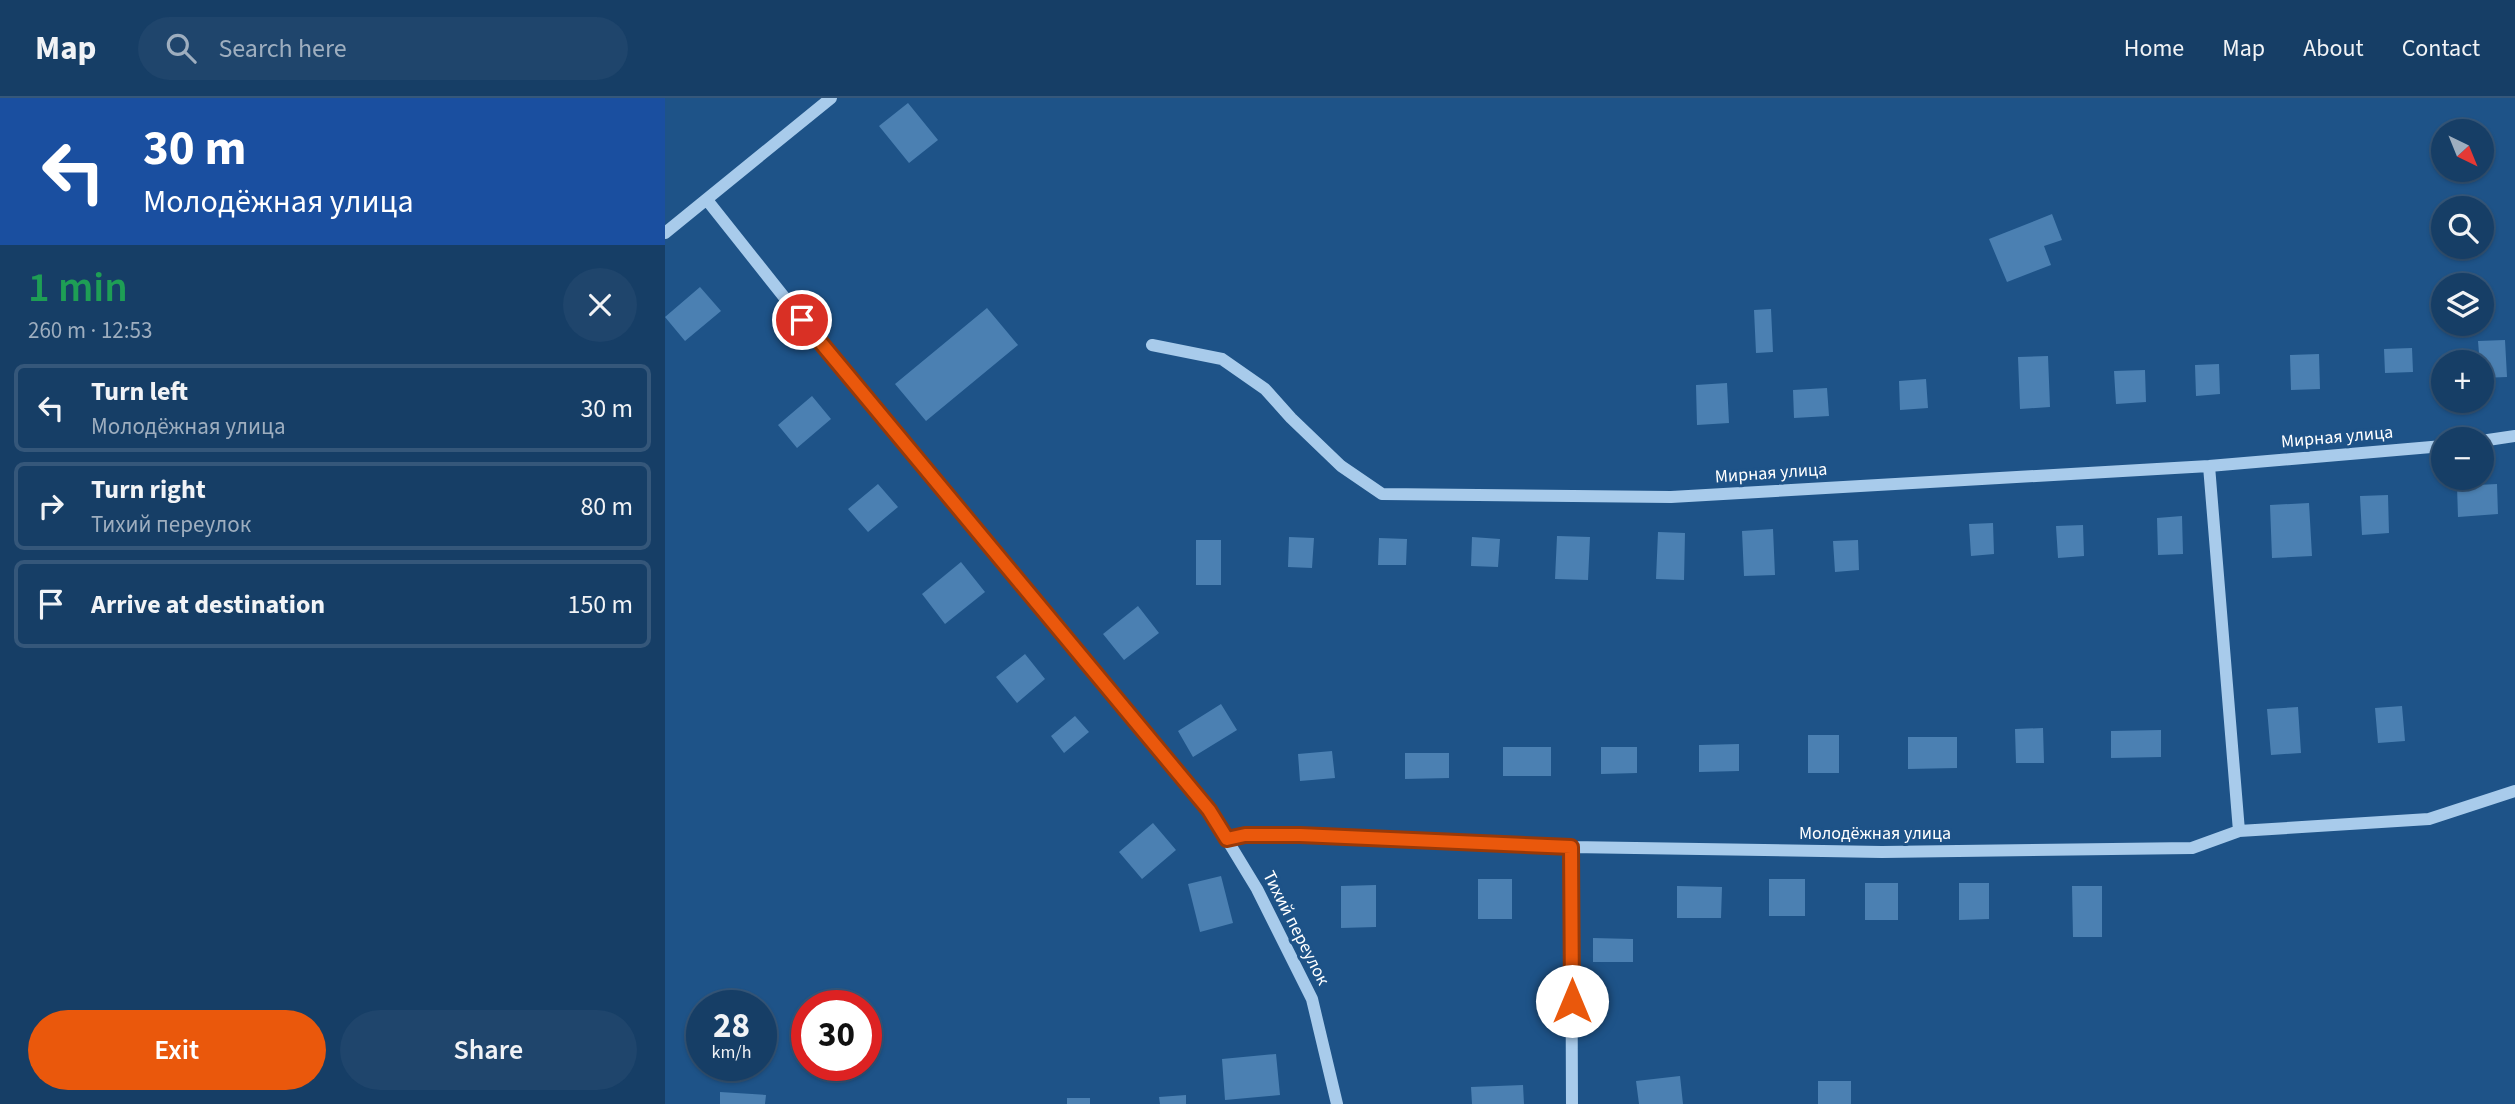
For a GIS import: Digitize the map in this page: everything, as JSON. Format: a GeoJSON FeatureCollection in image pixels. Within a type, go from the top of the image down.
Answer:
{"type":"FeatureCollection","features":[{"type":"Feature","properties":{"kind":"street"},"geometry":{"type":"LineString","coordinates":[[665,233],[831,98]]}},
{"type":"Feature","properties":{"kind":"street","name":"Тихий переулок"},"geometry":{"type":"LineString","coordinates":[[706,200],[850,380],[1061,628],[1209,810],[1257,889],[1313,999],[1336,1089],[1337,1104]]}},
{"type":"Feature","properties":{"kind":"street","name":"Мирная улица"},"geometry":{"type":"LineString","coordinates":[[1152,345],[1222,359],[1265,389],[1341,466],[1382,494],[1671,497],[2209,466],[2431,447]]}},
{"type":"Feature","properties":{"kind":"street"},"geometry":{"type":"LineString","coordinates":[[2494,438],[2515,436]]}},
{"type":"Feature","properties":{"kind":"street"},"geometry":{"type":"LineString","coordinates":[[2209,466],[2239,831]]}},
{"type":"Feature","properties":{"kind":"street","name":"Молодёжная улица"},"geometry":{"type":"LineString","coordinates":[[1227,839],[1245,835],[1300,835],[1571,847],[1882,852],[2192,848],[2239,831],[2429,819],[2515,791]]}},
{"type":"Feature","properties":{"kind":"street"},"geometry":{"type":"LineString","coordinates":[[1571,847],[1573,1104]]}},
{"type":"Feature","properties":{"kind":"building"},"geometry":{"type":"Polygon","coordinates":[[[908,103],[938,140],[909,163],[879,126],[908,103]]]}},
{"type":"Feature","properties":{"kind":"building"},"geometry":{"type":"Polygon","coordinates":[[[2052,214],[2062,240],[2044,246],[2051,265],[2007,282],[1989,239],[2052,214]]]}},
{"type":"Feature","properties":{"kind":"building"},"geometry":{"type":"Polygon","coordinates":[[[700,287],[721,311],[685,341],[665,317],[700,287]]]}},
{"type":"Feature","properties":{"kind":"building"},"geometry":{"type":"Polygon","coordinates":[[[987,308],[1018,345],[926,421],[895,384],[987,308]]]}},
{"type":"Feature","properties":{"kind":"building"},"geometry":{"type":"Polygon","coordinates":[[[1771,309],[1773,352],[1756,353],[1754,310],[1771,309]]]}},
{"type":"Feature","properties":{"kind":"building"},"geometry":{"type":"Polygon","coordinates":[[[2505,340],[2507,377],[2494,378],[2494,350],[2479,350],[2478,341],[2505,340]]]}},
{"type":"Feature","properties":{"kind":"building"},"geometry":{"type":"Polygon","coordinates":[[[2412,348],[2413,372],[2385,373],[2384,349],[2412,348]]]}},
{"type":"Feature","properties":{"kind":"building"},"geometry":{"type":"Polygon","coordinates":[[[2319,354],[2320,389],[2291,390],[2290,355],[2319,354]]]}},
{"type":"Feature","properties":{"kind":"building"},"geometry":{"type":"Polygon","coordinates":[[[2048,356],[2050,407],[2020,409],[2018,357],[2048,356]]]}},
{"type":"Feature","properties":{"kind":"building"},"geometry":{"type":"Polygon","coordinates":[[[2219,364],[2220,394],[2196,396],[2195,365],[2219,364]]]}},
{"type":"Feature","properties":{"kind":"building"},"geometry":{"type":"Polygon","coordinates":[[[2145,370],[2146,402],[2116,404],[2114,371],[2145,370]]]}},
{"type":"Feature","properties":{"kind":"building"},"geometry":{"type":"Polygon","coordinates":[[[1926,379],[1928,408],[1900,410],[1899,381],[1926,379]]]}},
{"type":"Feature","properties":{"kind":"building"},"geometry":{"type":"Polygon","coordinates":[[[1727,383],[1729,423],[1697,425],[1696,385],[1727,383]]]}},
{"type":"Feature","properties":{"kind":"building"},"geometry":{"type":"Polygon","coordinates":[[[1827,388],[1829,416],[1794,418],[1793,390],[1827,388]]]}},
{"type":"Feature","properties":{"kind":"building"},"geometry":{"type":"Polygon","coordinates":[[[812,396],[831,419],[797,448],[778,425],[812,396]]]}},
{"type":"Feature","properties":{"kind":"building"},"geometry":{"type":"Polygon","coordinates":[[[878,484],[898,507],[868,532],[848,509],[878,484]]]}},
{"type":"Feature","properties":{"kind":"building"},"geometry":{"type":"Polygon","coordinates":[[[2494,484],[2497,484],[2498,514],[2458,517],[2457,490],[2494,490],[2494,484]]]}},
{"type":"Feature","properties":{"kind":"building"},"geometry":{"type":"Polygon","coordinates":[[[2388,495],[2389,533],[2362,535],[2360,496],[2388,495]]]}},
{"type":"Feature","properties":{"kind":"building"},"geometry":{"type":"Polygon","coordinates":[[[2309,503],[2312,556],[2272,558],[2270,505],[2309,503]]]}},
{"type":"Feature","properties":{"kind":"building"},"geometry":{"type":"Polygon","coordinates":[[[2182,516],[2183,554],[2158,555],[2157,518],[2182,516]]]}},
{"type":"Feature","properties":{"kind":"building"},"geometry":{"type":"Polygon","coordinates":[[[1993,523],[1994,554],[1971,556],[1969,524],[1993,523]]]}},
{"type":"Feature","properties":{"kind":"building"},"geometry":{"type":"Polygon","coordinates":[[[2083,525],[2084,556],[2058,558],[2056,526],[2083,525]]]}},
{"type":"Feature","properties":{"kind":"building"},"geometry":{"type":"Polygon","coordinates":[[[1773,529],[1775,575],[1744,576],[1742,531],[1773,529]]]}},
{"type":"Feature","properties":{"kind":"building"},"geometry":{"type":"Polygon","coordinates":[[[1658,532],[1685,533],[1684,580],[1656,579],[1658,532]]]}},
{"type":"Feature","properties":{"kind":"building"},"geometry":{"type":"Polygon","coordinates":[[[1557,536],[1590,537],[1588,580],[1555,579],[1557,536]]]}},
{"type":"Feature","properties":{"kind":"building"},"geometry":{"type":"Polygon","coordinates":[[[1289,537],[1314,538],[1312,568],[1288,567],[1289,537]]]}},
{"type":"Feature","properties":{"kind":"building"},"geometry":{"type":"Polygon","coordinates":[[[1472,537],[1500,539],[1498,567],[1471,566],[1472,537]]]}},
{"type":"Feature","properties":{"kind":"building"},"geometry":{"type":"Polygon","coordinates":[[[1379,538],[1407,539],[1406,565],[1378,565],[1379,538]]]}},
{"type":"Feature","properties":{"kind":"building"},"geometry":{"type":"Polygon","coordinates":[[[1196,540],[1221,540],[1221,585],[1196,585],[1196,540]]]}},
{"type":"Feature","properties":{"kind":"building"},"geometry":{"type":"Polygon","coordinates":[[[1858,540],[1859,570],[1835,572],[1833,541],[1858,540]]]}},
{"type":"Feature","properties":{"kind":"building"},"geometry":{"type":"Polygon","coordinates":[[[961,562],[985,592],[945,624],[922,594],[961,562]]]}},
{"type":"Feature","properties":{"kind":"building"},"geometry":{"type":"Polygon","coordinates":[[[1138,606],[1159,633],[1124,660],[1103,634],[1138,606]]]}},
{"type":"Feature","properties":{"kind":"building"},"geometry":{"type":"Polygon","coordinates":[[[1025,654],[1045,679],[1017,703],[996,677],[1025,654]]]}},
{"type":"Feature","properties":{"kind":"building"},"geometry":{"type":"Polygon","coordinates":[[[1221,704],[1237,730],[1193,757],[1178,731],[1221,704]]]}},
{"type":"Feature","properties":{"kind":"building"},"geometry":{"type":"Polygon","coordinates":[[[2402,706],[2405,741],[2378,743],[2375,708],[2402,706]]]}},
{"type":"Feature","properties":{"kind":"building"},"geometry":{"type":"Polygon","coordinates":[[[2298,707],[2301,753],[2271,755],[2267,709],[2298,707]]]}},
{"type":"Feature","properties":{"kind":"building"},"geometry":{"type":"Polygon","coordinates":[[[1075,716],[1089,732],[1064,753],[1051,736],[1075,716]]]}},
{"type":"Feature","properties":{"kind":"building"},"geometry":{"type":"Polygon","coordinates":[[[2043,728],[2044,763],[2016,763],[2015,729],[2043,728]]]}},
{"type":"Feature","properties":{"kind":"building"},"geometry":{"type":"Polygon","coordinates":[[[2161,730],[2161,757],[2111,758],[2111,731],[2161,730]]]}},
{"type":"Feature","properties":{"kind":"building"},"geometry":{"type":"Polygon","coordinates":[[[1808,735],[1839,735],[1839,773],[1808,773],[1808,735]]]}},
{"type":"Feature","properties":{"kind":"building"},"geometry":{"type":"Polygon","coordinates":[[[1908,737],[1957,737],[1957,768],[1908,769],[1908,737]]]}},
{"type":"Feature","properties":{"kind":"building"},"geometry":{"type":"Polygon","coordinates":[[[1739,744],[1739,771],[1699,772],[1699,745],[1739,744]]]}},
{"type":"Feature","properties":{"kind":"building"},"geometry":{"type":"Polygon","coordinates":[[[1503,747],[1551,747],[1551,776],[1503,776],[1503,747]]]}},
{"type":"Feature","properties":{"kind":"building"},"geometry":{"type":"Polygon","coordinates":[[[1601,747],[1637,747],[1637,773],[1601,774],[1601,747]]]}},
{"type":"Feature","properties":{"kind":"building"},"geometry":{"type":"Polygon","coordinates":[[[1332,751],[1335,778],[1300,781],[1298,754],[1332,751]]]}},
{"type":"Feature","properties":{"kind":"building"},"geometry":{"type":"Polygon","coordinates":[[[1405,753],[1449,753],[1449,778],[1405,779],[1405,753]]]}},
{"type":"Feature","properties":{"kind":"building"},"geometry":{"type":"Polygon","coordinates":[[[1153,823],[1176,850],[1142,879],[1119,852],[1153,823]]]}},
{"type":"Feature","properties":{"kind":"building"},"geometry":{"type":"Polygon","coordinates":[[[1221,876],[1233,923],[1200,932],[1188,884],[1221,876]]]}},
{"type":"Feature","properties":{"kind":"building"},"geometry":{"type":"Polygon","coordinates":[[[1478,879],[1512,879],[1512,919],[1478,919],[1478,879]]]}},
{"type":"Feature","properties":{"kind":"building"},"geometry":{"type":"Polygon","coordinates":[[[1769,879],[1805,879],[1805,916],[1769,916],[1769,879]]]}},
{"type":"Feature","properties":{"kind":"building"},"geometry":{"type":"Polygon","coordinates":[[[1865,883],[1898,883],[1898,920],[1865,920],[1865,883]]]}},
{"type":"Feature","properties":{"kind":"building"},"geometry":{"type":"Polygon","coordinates":[[[1959,883],[1989,883],[1989,919],[1959,920],[1959,883]]]}},
{"type":"Feature","properties":{"kind":"building"},"geometry":{"type":"Polygon","coordinates":[[[1376,885],[1376,927],[1341,928],[1341,886],[1376,885]]]}},
{"type":"Feature","properties":{"kind":"building"},"geometry":{"type":"Polygon","coordinates":[[[1677,886],[1722,887],[1721,918],[1677,918],[1677,886]]]}},
{"type":"Feature","properties":{"kind":"building"},"geometry":{"type":"Polygon","coordinates":[[[2072,886],[2102,886],[2102,937],[2073,937],[2072,886]]]}},
{"type":"Feature","properties":{"kind":"building"},"geometry":{"type":"Polygon","coordinates":[[[1593,938],[1633,939],[1633,962],[1593,962],[1593,938]]]}},
{"type":"Feature","properties":{"kind":"building"},"geometry":{"type":"Polygon","coordinates":[[[1276,1054],[1280,1095],[1225,1100],[1222,1059],[1276,1054]]]}},
{"type":"Feature","properties":{"kind":"building"},"geometry":{"type":"Polygon","coordinates":[[[1680,1076],[1683,1104],[1639,1104],[1636,1081],[1680,1076]]]}},
{"type":"Feature","properties":{"kind":"building"},"geometry":{"type":"Polygon","coordinates":[[[1818,1081],[1851,1081],[1851,1104],[1818,1104],[1818,1081]]]}},
{"type":"Feature","properties":{"kind":"building"},"geometry":{"type":"Polygon","coordinates":[[[1523,1085],[1524,1104],[1472,1104],[1471,1087],[1523,1085]]]}},
{"type":"Feature","properties":{"kind":"building"},"geometry":{"type":"Polygon","coordinates":[[[720,1092],[766,1095],[765,1104],[720,1104],[720,1092]]]}},
{"type":"Feature","properties":{"kind":"building"},"geometry":{"type":"Polygon","coordinates":[[[1186,1095],[1186,1104],[1160,1104],[1159,1097],[1186,1095]]]}},
{"type":"Feature","properties":{"kind":"building"},"geometry":{"type":"Polygon","coordinates":[[[1067,1098],[1090,1098],[1090,1104],[1067,1104],[1067,1098]]]}},
{"type":"Feature","properties":{"kind":"route"},"geometry":{"type":"LineString","coordinates":[[802,320],[1061,628],[1209,810],[1227,839],[1245,835],[1300,835],[1571,847],[1572,1001]]}}]}
